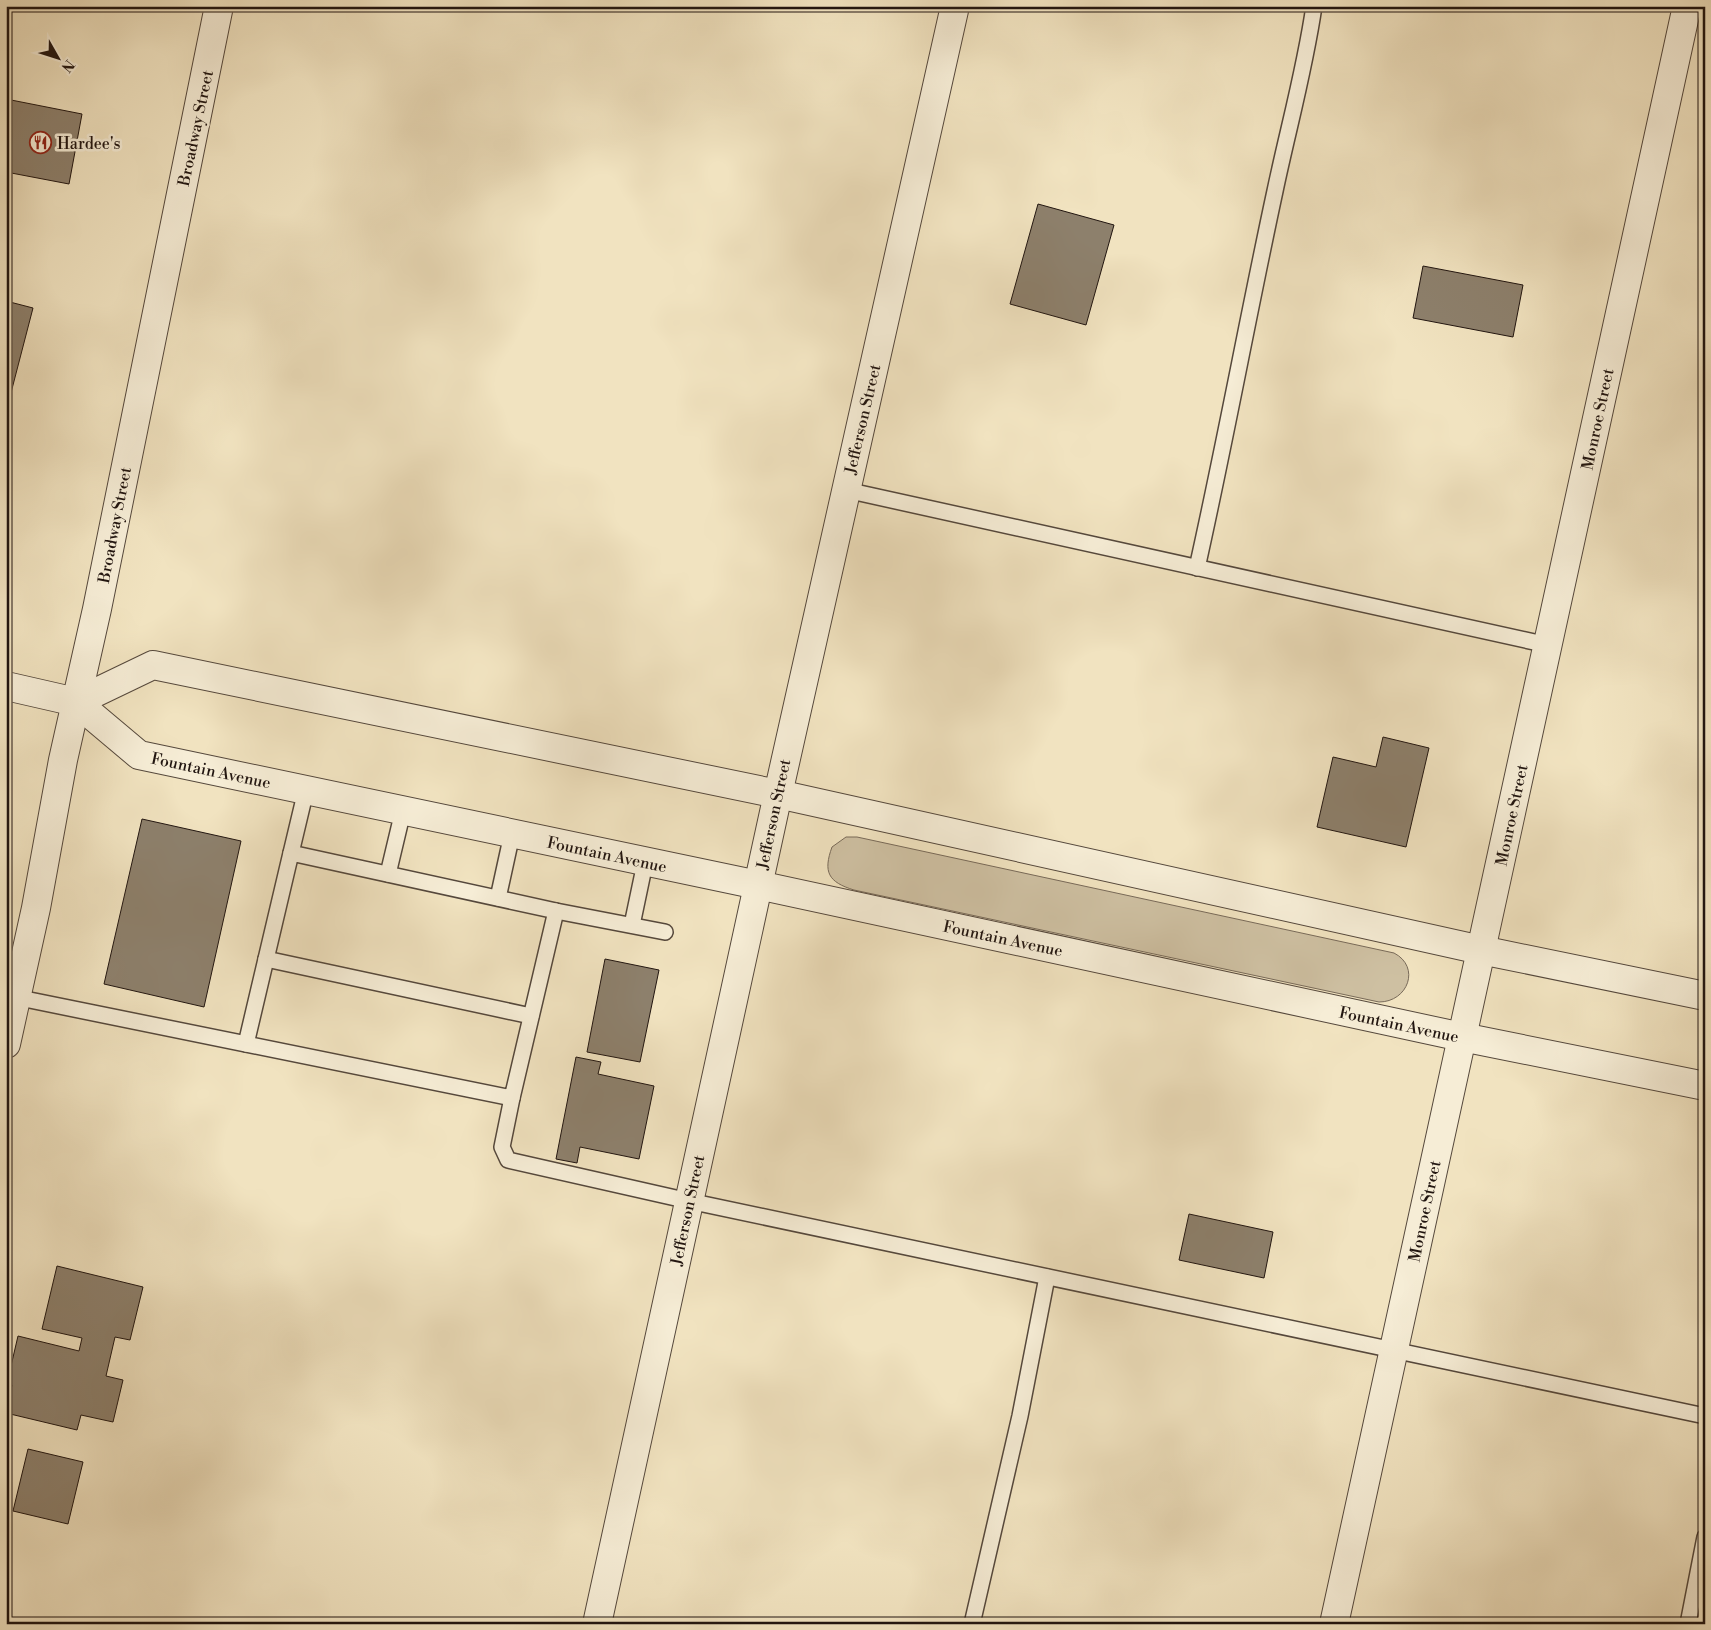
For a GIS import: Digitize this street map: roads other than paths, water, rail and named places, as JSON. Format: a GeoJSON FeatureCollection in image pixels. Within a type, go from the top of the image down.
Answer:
{"type":"FeatureCollection","features":[{"type":"Feature","properties":{"kind":"street","name":"Broadway Street"},"geometry":{"type":"LineString","coordinates":[[6,1044],[11,996],[36,908],[63,760],[220,6]]}},
{"type":"Feature","properties":{"kind":"street","name":"Jefferson Street"},"geometry":{"type":"LineString","coordinates":[[597,1624],[778,794],[954,6]]}},
{"type":"Feature","properties":{"kind":"street","name":"Monroe Street"},"geometry":{"type":"LineString","coordinates":[[1334,1624],[1688,6]]}},
{"type":"Feature","properties":{"kind":"street"},"geometry":{"type":"LineString","coordinates":[[6,686],[76,702],[153,665],[778,794],[1481,950],[1705,996]]}},
{"type":"Feature","properties":{"kind":"street","name":"Fountain Avenue"},"geometry":{"type":"LineString","coordinates":[[76,702],[139,755],[758,885],[1462,1037],[1705,1086]]}},
{"type":"Feature","properties":{"kind":"lane"},"geometry":{"type":"LineString","coordinates":[[1197,568],[1230,418],[1275,190],[1309,42],[1314,6]]}},
{"type":"Feature","properties":{"kind":"lane"},"geometry":{"type":"LineString","coordinates":[[846,490],[1548,645]]}},
{"type":"Feature","properties":{"kind":"lane"},"geometry":{"type":"LineString","coordinates":[[246,1044],[306,790]]}},
{"type":"Feature","properties":{"kind":"lane"},"geometry":{"type":"LineString","coordinates":[[388,874],[402,811]]}},
{"type":"Feature","properties":{"kind":"lane"},"geometry":{"type":"LineString","coordinates":[[498,898],[512,834]]}},
{"type":"Feature","properties":{"kind":"lane"},"geometry":{"type":"LineString","coordinates":[[291,853],[556,911],[665,932]]}},
{"type":"Feature","properties":{"kind":"lane"},"geometry":{"type":"LineString","coordinates":[[632,925],[645,862]]}},
{"type":"Feature","properties":{"kind":"lane"},"geometry":{"type":"LineString","coordinates":[[556,911],[502,1147],[508,1160],[689,1201],[1705,1416]]}},
{"type":"Feature","properties":{"kind":"lane"},"geometry":{"type":"LineString","coordinates":[[266,959],[532,1016]]}},
{"type":"Feature","properties":{"kind":"lane"},"geometry":{"type":"LineString","coordinates":[[11,996],[512,1098]]}},
{"type":"Feature","properties":{"kind":"lane"},"geometry":{"type":"LineString","coordinates":[[972,1624],[1020,1416],[1047,1277]]}},
{"type":"Feature","properties":{"kind":"lane"},"geometry":{"type":"LineString","coordinates":[[1688,1624],[1705,1537]]}},
{"type":"Feature","properties":{"kind":"place","name":"Hardee's"},"geometry":{"type":"Point","coordinates":[41,143]}}]}
